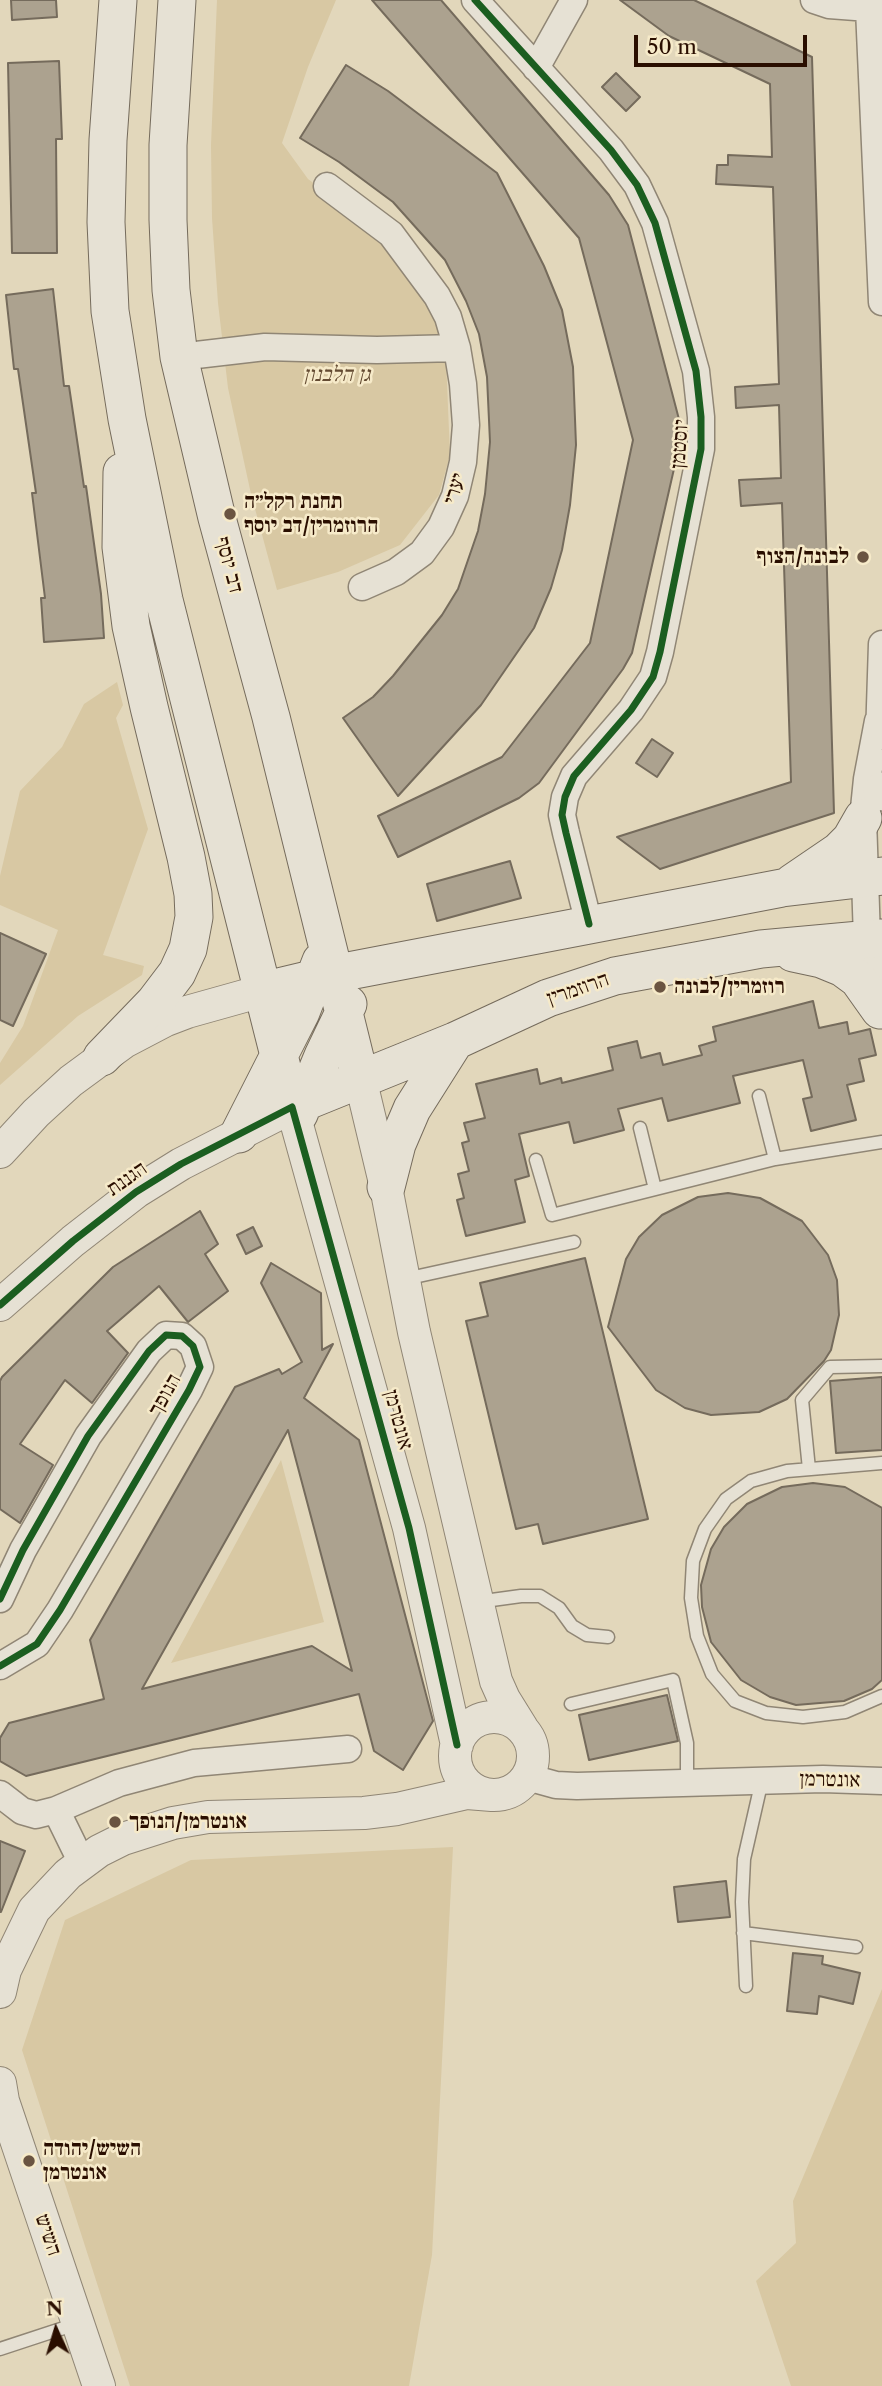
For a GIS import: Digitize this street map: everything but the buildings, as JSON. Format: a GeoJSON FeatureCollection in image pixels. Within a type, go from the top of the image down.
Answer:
{"type":"FeatureCollection","features":[{"type":"Feature","properties":{"kind":"main road"},"geometry":{"type":"LineString","coordinates":[[118,0],[108,140],[106,222],[110,311],[127,419],[164,600],[262,991],[325,965],[370,966],[782,888],[873,877]]}},
{"type":"Feature","properties":{"kind":"main road","name":"דב יוסף"},"geometry":{"type":"LineString","coordinates":[[177,0],[168,145],[168,220],[171,290],[179,357],[217,518],[271,717],[325,965],[343,1013],[360,1078]]}},
{"type":"Feature","properties":{"kind":"main road"},"geometry":{"type":"LineString","coordinates":[[102,1057],[155,1002],[177,972],[188,949],[194,917],[186,857],[131,626],[121,547],[121,486],[127,419]]}},
{"type":"Feature","properties":{"kind":"main road"},"geometry":{"type":"LineString","coordinates":[[782,888],[806,875],[839,851],[851,839],[877,800]]}},
{"type":"Feature","properties":{"kind":"main road","name":"הרוזמרין"},"geometry":{"type":"LineString","coordinates":[[297,1110],[360,1078],[455,1041],[580,986],[615,976],[761,949],[874,939]]}},
{"type":"Feature","properties":{"kind":"main road"},"geometry":{"type":"LineString","coordinates":[[761,949],[821,959],[843,968],[858,979],[881,1013]]}},
{"type":"Feature","properties":{"kind":"main road"},"geometry":{"type":"LineString","coordinates":[[239,1134],[325,965]]}},
{"type":"Feature","properties":{"kind":"main road"},"geometry":{"type":"LineString","coordinates":[[297,1110],[343,1013],[370,966]]}},
{"type":"Feature","properties":{"kind":"main road","name":"אונטרמן"},"geometry":{"type":"LineString","coordinates":[[262,991],[279,1057],[297,1110]]}},
{"type":"Feature","properties":{"kind":"main road"},"geometry":{"type":"LineString","coordinates":[[386,1187],[397,1144],[412,1109],[455,1041]]}},
{"type":"Feature","properties":{"kind":"street","name":"יוסטמן"},"geometry":{"type":"LineString","coordinates":[[475,0],[611,150],[637,185],[655,223],[696,372],[701,449],[653,677],[631,710],[574,776],[565,797],[562,815],[565,833],[589,924]]}},
{"type":"Feature","properties":{"kind":"street"},"geometry":{"type":"LineString","coordinates":[[536,68],[574,0]]}},
{"type":"Feature","properties":{"kind":"street"},"geometry":{"type":"LineString","coordinates":[[814,0],[829,5],[873,6],[882,302]]}},
{"type":"Feature","properties":{"kind":"street","name":"יערי"},"geometry":{"type":"LineString","coordinates":[[327,186],[391,234],[437,296],[448,317],[457,348],[466,425],[463,462],[455,496],[441,527],[422,553],[396,572],[362,587]]}},
{"type":"Feature","properties":{"kind":"street"},"geometry":{"type":"LineString","coordinates":[[179,357],[265,347],[377,350],[457,348]]}},
{"type":"Feature","properties":{"kind":"street"},"geometry":{"type":"LineString","coordinates":[[881,1013],[874,986],[873,877],[882,644]]}},
{"type":"Feature","properties":{"kind":"street"},"geometry":{"type":"LineString","coordinates":[[0,1152],[36,1113],[102,1057],[145,1030],[176,1016],[262,991]]}},
{"type":"Feature","properties":{"kind":"street","name":"אונטרמן"},"geometry":{"type":"LineString","coordinates":[[360,1078],[386,1187],[414,1332],[496,1681],[522,1728]]}},
{"type":"Feature","properties":{"kind":"street","name":"אונטרמן"},"geometry":{"type":"LineString","coordinates":[[297,1110],[409,1528],[456,1753]]}},
{"type":"Feature","properties":{"kind":"street","name":"הגננת"},"geometry":{"type":"LineString","coordinates":[[0,1305],[73,1241],[136,1192],[181,1164],[239,1134],[297,1110]]}},
{"type":"Feature","properties":{"kind":"street","name":"הנופך"},"geometry":{"type":"LineString","coordinates":[[0,1599],[23,1550],[88,1436],[149,1351],[166,1335],[182,1336],[193,1346],[200,1367],[189,1390],[60,1610],[37,1644],[0,1666]]}},
{"type":"Feature","properties":{"kind":"street"},"geometry":{"type":"LineString","coordinates":[[2,1977],[34,1910],[68,1874],[99,1851],[123,1839],[173,1823],[208,1817],[364,1813],[397,1809],[467,1793],[506,1793],[518,1787],[533,1765],[530,1738],[522,1728],[499,1717],[485,1718],[473,1723],[463,1733],[456,1753],[438,1782],[397,1809]]}},
{"type":"Feature","properties":{"kind":"street"},"geometry":{"type":"LineString","coordinates":[[0,1794],[22,1811],[36,1815],[56,1810],[120,1783],[194,1763],[348,1749]]}},
{"type":"Feature","properties":{"kind":"street"},"geometry":{"type":"LineString","coordinates":[[456,1753],[459,1773],[467,1784],[492,1795]]}},
{"type":"Feature","properties":{"kind":"street","name":"אונטרמן"},"geometry":{"type":"LineString","coordinates":[[527,1777],[556,1785],[762,1780],[882,1781]]}},
{"type":"Feature","properties":{"kind":"street"},"geometry":{"type":"LineString","coordinates":[[56,1810],[82,1863]]}},
{"type":"Feature","properties":{"kind":"street","name":"השיש"},"geometry":{"type":"LineString","coordinates":[[0,2083],[10,2121],[99,2386]]}},
{"type":"Feature","properties":{"kind":"lane"},"geometry":{"type":"LineString","coordinates":[[759,1096],[775,1159]]}},
{"type":"Feature","properties":{"kind":"lane"},"geometry":{"type":"LineString","coordinates":[[640,1128],[655,1189]]}},
{"type":"Feature","properties":{"kind":"lane"},"geometry":{"type":"LineString","coordinates":[[536,1160],[552,1215],[775,1159],[882,1142]]}},
{"type":"Feature","properties":{"kind":"lane"},"geometry":{"type":"LineString","coordinates":[[405,1279],[574,1242]]}},
{"type":"Feature","properties":{"kind":"lane"},"geometry":{"type":"LineString","coordinates":[[809,1469],[803,1400],[830,1367],[882,1366]]}},
{"type":"Feature","properties":{"kind":"lane"},"geometry":{"type":"LineString","coordinates":[[882,1463],[787,1471],[751,1481],[726,1499],[705,1529],[693,1561],[691,1598],[697,1636],[712,1674],[735,1701],[766,1713],[803,1717],[882,1706]]}},
{"type":"Feature","properties":{"kind":"lane"},"geometry":{"type":"LineString","coordinates":[[477,1602],[520,1596],[540,1597],[559,1608],[572,1626],[587,1635],[608,1637]]}},
{"type":"Feature","properties":{"kind":"lane"},"geometry":{"type":"LineString","coordinates":[[571,1704],[673,1680],[687,1743],[687,1782]]}},
{"type":"Feature","properties":{"kind":"lane"},"geometry":{"type":"LineString","coordinates":[[845,1712],[882,1696]]}},
{"type":"Feature","properties":{"kind":"lane"},"geometry":{"type":"LineString","coordinates":[[746,1986],[741,1902],[744,1859],[762,1780]]}},
{"type":"Feature","properties":{"kind":"lane"},"geometry":{"type":"LineString","coordinates":[[743,1933],[856,1947]]}},
{"type":"Feature","properties":{"kind":"lane"},"geometry":{"type":"LineString","coordinates":[[0,2349],[78,2323]]}},
{"type":"Feature","properties":{"kind":"green space","name":"גן הלבנון"},"geometry":{"type":"Polygon","coordinates":[[[217,0],[336,0],[308,67],[282,143],[308,179],[386,237],[429,300],[446,359],[450,455],[439,495],[400,545],[338,572],[277,590],[251,494],[228,388],[218,303],[212,218],[211,145],[217,0]]]}},
{"type":"Feature","properties":{"kind":"green space"},"geometry":{"type":"Polygon","coordinates":[[[117,682],[123,705],[116,718],[148,829],[103,955],[144,966],[142,975],[78,1016],[0,1085],[0,1063],[23,1026],[58,930],[0,905],[0,876],[20,791],[62,747],[84,704],[117,682]]]}},
{"type":"Feature","properties":{"kind":"green space"},"geometry":{"type":"Polygon","coordinates":[[[281,1460],[324,1622],[171,1663],[281,1460]]]}},
{"type":"Feature","properties":{"kind":"green space"},"geometry":{"type":"Polygon","coordinates":[[[453,1847],[432,2255],[409,2386],[130,2386],[22,2050],[65,1920],[191,1860],[453,1847]]]}},
{"type":"Feature","properties":{"kind":"green space"},"geometry":{"type":"Polygon","coordinates":[[[882,1989],[882,2386],[791,2386],[756,2281],[796,2243],[793,2201],[882,1989]]]}},
{"type":"Feature","properties":{"kind":"cycle path"},"geometry":{"type":"LineString","coordinates":[[475,0],[611,150],[637,185],[655,223],[696,371],[701,449],[653,677],[631,710],[574,776],[565,797],[562,815],[589,924]]}},
{"type":"Feature","properties":{"kind":"cycle path"},"geometry":{"type":"LineString","coordinates":[[0,1305],[73,1241],[136,1192],[181,1164],[292,1107],[409,1528],[457,1745]]}},
{"type":"Feature","properties":{"kind":"cycle path"},"geometry":{"type":"LineString","coordinates":[[0,1599],[23,1550],[88,1436],[149,1351],[166,1335],[182,1336],[193,1346],[200,1367],[189,1390],[60,1610],[37,1644],[0,1666]]}},
{"type":"Feature","properties":{"kind":"place","name":"תחנת רקל״ה הרוזמרין/דב יוסף"},"geometry":{"type":"Point","coordinates":[230,514]}},
{"type":"Feature","properties":{"kind":"place","name":"לבונה/הצוף"},"geometry":{"type":"Point","coordinates":[863,557]}},
{"type":"Feature","properties":{"kind":"place","name":"רוזמרין/לבונה"},"geometry":{"type":"Point","coordinates":[660,987]}},
{"type":"Feature","properties":{"kind":"place","name":"אונטרמן/הנופך"},"geometry":{"type":"Point","coordinates":[115,1822]}},
{"type":"Feature","properties":{"kind":"place","name":"השיש/יהודה אונטרמן"},"geometry":{"type":"Point","coordinates":[29,2161]}}]}
